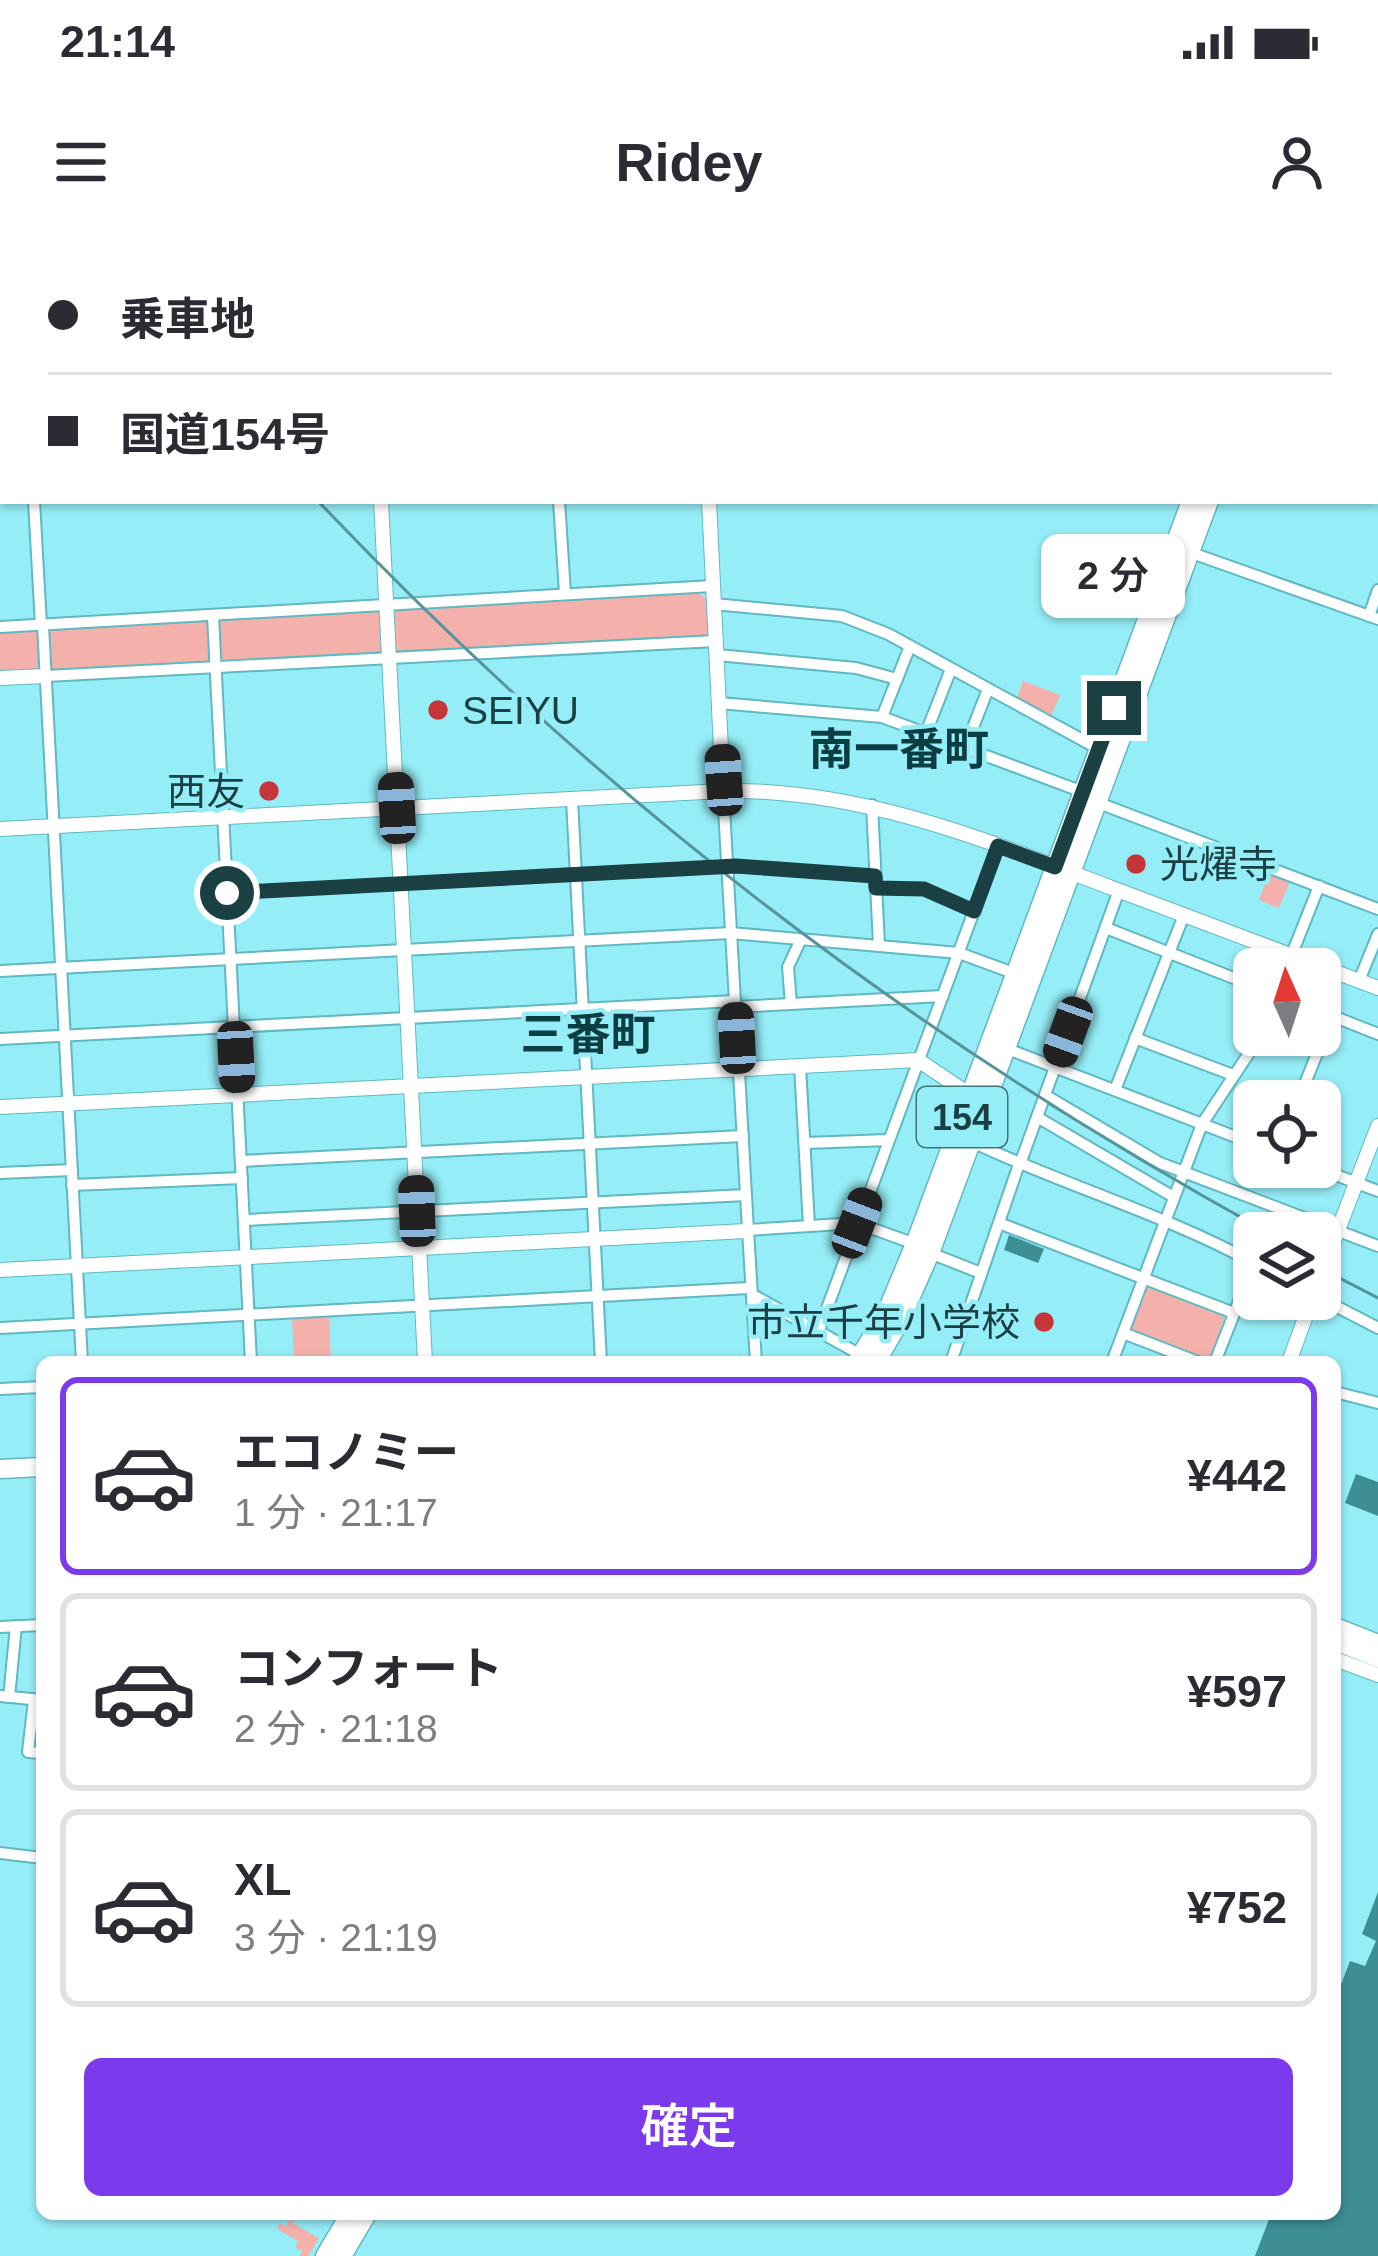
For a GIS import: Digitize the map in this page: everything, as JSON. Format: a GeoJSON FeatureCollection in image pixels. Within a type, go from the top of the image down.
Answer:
{"type":"FeatureCollection","features":[{"type":"Feature","properties":{"kind":"main road","name":"154"},"geometry":{"type":"LineString","coordinates":[[1089,797],[1099,749],[1190,504]]}},
{"type":"Feature","properties":{"kind":"main road","name":"154"},"geometry":{"type":"LineString","coordinates":[[867,1356],[970,1141],[1089,797],[1207,504]]}},
{"type":"Feature","properties":{"kind":"main road","name":"154"},"geometry":{"type":"LineString","coordinates":[[922,1249],[970,1095],[1063,869]]}},
{"type":"Feature","properties":{"kind":"main road"},"geometry":{"type":"LineString","coordinates":[[0,1457],[36,1456]]}},
{"type":"Feature","properties":{"kind":"main road"},"geometry":{"type":"LineString","coordinates":[[0,1469],[36,1467]]}},
{"type":"Feature","properties":{"kind":"main road"},"geometry":{"type":"LineString","coordinates":[[1341,1629],[1378,1639]]}},
{"type":"Feature","properties":{"kind":"main road"},"geometry":{"type":"LineString","coordinates":[[1341,1643],[1378,1658]]}},
{"type":"Feature","properties":{"kind":"main road"},"geometry":{"type":"LineString","coordinates":[[325,2256],[346,2220]]}},
{"type":"Feature","properties":{"kind":"main road"},"geometry":{"type":"LineString","coordinates":[[342,2256],[363,2220]]}},
{"type":"Feature","properties":{"kind":"street"},"geometry":{"type":"LineString","coordinates":[[34,504],[82,1356]]}},
{"type":"Feature","properties":{"kind":"street"},"geometry":{"type":"LineString","coordinates":[[381,504],[425,1356]]}},
{"type":"Feature","properties":{"kind":"street"},"geometry":{"type":"LineString","coordinates":[[559,504],[565,593]]}},
{"type":"Feature","properties":{"kind":"street"},"geometry":{"type":"LineString","coordinates":[[709,504],[756,1356]]}},
{"type":"Feature","properties":{"kind":"street"},"geometry":{"type":"LineString","coordinates":[[1190,552],[1373,617],[1378,590]]}},
{"type":"Feature","properties":{"kind":"street"},"geometry":{"type":"LineString","coordinates":[[0,627],[713,586]]}},
{"type":"Feature","properties":{"kind":"street"},"geometry":{"type":"LineString","coordinates":[[714,604],[842,616],[910,646],[1099,749]]}},
{"type":"Feature","properties":{"kind":"street"},"geometry":{"type":"LineString","coordinates":[[213,616],[251,1356]]}},
{"type":"Feature","properties":{"kind":"street"},"geometry":{"type":"LineString","coordinates":[[882,717],[910,646]]}},
{"type":"Feature","properties":{"kind":"street"},"geometry":{"type":"LineString","coordinates":[[0,678],[389,658],[716,648],[856,668],[898,679]]}},
{"type":"Feature","properties":{"kind":"street"},"geometry":{"type":"LineString","coordinates":[[926,734],[951,668]]}},
{"type":"Feature","properties":{"kind":"street"},"geometry":{"type":"LineString","coordinates":[[965,748],[988,689]]}},
{"type":"Feature","properties":{"kind":"street"},"geometry":{"type":"LineString","coordinates":[[719,703],[882,717],[1378,909]]}},
{"type":"Feature","properties":{"kind":"street"},"geometry":{"type":"LineString","coordinates":[[0,829],[723,791],[796,792],[872,805],[998,846],[1184,915],[1258,948]]}},
{"type":"Feature","properties":{"kind":"street"},"geometry":{"type":"LineString","coordinates":[[572,799],[601,1356]]}},
{"type":"Feature","properties":{"kind":"street"},"geometry":{"type":"LineString","coordinates":[[872,805],[879,945]]}},
{"type":"Feature","properties":{"kind":"street"},"geometry":{"type":"LineString","coordinates":[[819,1330],[998,846]]}},
{"type":"Feature","properties":{"kind":"street"},"geometry":{"type":"LineString","coordinates":[[227,893],[728,866],[924,889],[974,911]]}},
{"type":"Feature","properties":{"kind":"street"},"geometry":{"type":"LineString","coordinates":[[1295,948],[1319,886]]}},
{"type":"Feature","properties":{"kind":"street"},"geometry":{"type":"LineString","coordinates":[[953,1356],[1119,890]]}},
{"type":"Feature","properties":{"kind":"street"},"geometry":{"type":"LineString","coordinates":[[1115,1090],[1184,915]]}},
{"type":"Feature","properties":{"kind":"street"},"geometry":{"type":"LineString","coordinates":[[1106,928],[1233,978]]}},
{"type":"Feature","properties":{"kind":"street"},"geometry":{"type":"LineString","coordinates":[[0,971],[731,933],[959,953],[1016,974]]}},
{"type":"Feature","properties":{"kind":"street"},"geometry":{"type":"LineString","coordinates":[[1360,981],[1378,934]]}},
{"type":"Feature","properties":{"kind":"street"},"geometry":{"type":"LineString","coordinates":[[791,1004],[788,967],[801,939]]}},
{"type":"Feature","properties":{"kind":"street"},"geometry":{"type":"LineString","coordinates":[[1341,976],[1378,988]]}},
{"type":"Feature","properties":{"kind":"street"},"geometry":{"type":"LineString","coordinates":[[0,1040],[582,1009],[943,996]]}},
{"type":"Feature","properties":{"kind":"street"},"geometry":{"type":"LineString","coordinates":[[1341,1020],[1378,1034]]}},
{"type":"Feature","properties":{"kind":"street"},"geometry":{"type":"LineString","coordinates":[[1135,1038],[1233,1076]]}},
{"type":"Feature","properties":{"kind":"street"},"geometry":{"type":"LineString","coordinates":[[1005,1048],[1233,1136]]}},
{"type":"Feature","properties":{"kind":"street"},"geometry":{"type":"LineString","coordinates":[[1114,1356],[1202,1124],[1247,1056]]}},
{"type":"Feature","properties":{"kind":"street"},"geometry":{"type":"LineString","coordinates":[[0,1107],[919,1060],[970,1095]]}},
{"type":"Feature","properties":{"kind":"street"},"geometry":{"type":"LineString","coordinates":[[800,1066],[809,1226]]}},
{"type":"Feature","properties":{"kind":"street"},"geometry":{"type":"LineString","coordinates":[[1045,1095],[1182,1173],[1287,1212]]}},
{"type":"Feature","properties":{"kind":"street"},"geometry":{"type":"LineString","coordinates":[[1037,1117],[1172,1196]]}},
{"type":"Feature","properties":{"kind":"street"},"geometry":{"type":"LineString","coordinates":[[1341,1223],[1378,1126]]}},
{"type":"Feature","properties":{"kind":"street"},"geometry":{"type":"LineString","coordinates":[[241,1161],[742,1136]]}},
{"type":"Feature","properties":{"kind":"street"},"geometry":{"type":"LineString","coordinates":[[805,1143],[889,1139]]}},
{"type":"Feature","properties":{"kind":"street"},"geometry":{"type":"LineString","coordinates":[[970,1141],[1233,1251]]}},
{"type":"Feature","properties":{"kind":"street"},"geometry":{"type":"LineString","coordinates":[[0,1173],[72,1170]]}},
{"type":"Feature","properties":{"kind":"street"},"geometry":{"type":"LineString","coordinates":[[1341,1177],[1378,1191]]}},
{"type":"Feature","properties":{"kind":"street"},"geometry":{"type":"LineString","coordinates":[[72,1185],[242,1178]]}},
{"type":"Feature","properties":{"kind":"street"},"geometry":{"type":"LineString","coordinates":[[244,1220],[746,1195]]}},
{"type":"Feature","properties":{"kind":"street"},"geometry":{"type":"LineString","coordinates":[[0,1270],[857,1223],[981,1274]]}},
{"type":"Feature","properties":{"kind":"street"},"geometry":{"type":"LineString","coordinates":[[998,1223],[1233,1313]]}},
{"type":"Feature","properties":{"kind":"street"},"geometry":{"type":"LineString","coordinates":[[1341,1232],[1378,1246]]}},
{"type":"Feature","properties":{"kind":"street"},"geometry":{"type":"LineString","coordinates":[[0,1328],[751,1292],[859,1356]]}},
{"type":"Feature","properties":{"kind":"street"},"geometry":{"type":"LineString","coordinates":[[1341,1310],[1378,1328]]}},
{"type":"Feature","properties":{"kind":"street"},"geometry":{"type":"LineString","coordinates":[[1217,1356],[1233,1316]]}},
{"type":"Feature","properties":{"kind":"street"},"geometry":{"type":"LineString","coordinates":[[1292,1356],[1307,1320]]}},
{"type":"Feature","properties":{"kind":"street"},"geometry":{"type":"LineString","coordinates":[[1123,1333],[1182,1356]]}},
{"type":"Feature","properties":{"kind":"street"},"geometry":{"type":"LineString","coordinates":[[0,1389],[36,1387]]}},
{"type":"Feature","properties":{"kind":"street"},"geometry":{"type":"LineString","coordinates":[[1341,1394],[1378,1403]]}},
{"type":"Feature","properties":{"kind":"street"},"geometry":{"type":"LineString","coordinates":[[1341,1621],[1378,1639]]}},
{"type":"Feature","properties":{"kind":"street"},"geometry":{"type":"LineString","coordinates":[[0,1627],[36,1625]]}},
{"type":"Feature","properties":{"kind":"street"},"geometry":{"type":"LineString","coordinates":[[16,1626],[4,1697],[36,1700]]}},
{"type":"Feature","properties":{"kind":"street"},"geometry":{"type":"LineString","coordinates":[[1341,1661],[1378,1676]]}},
{"type":"Feature","properties":{"kind":"street"},"geometry":{"type":"LineString","coordinates":[[36,1710],[28,1752],[36,1753]]}},
{"type":"Feature","properties":{"kind":"street"},"geometry":{"type":"LineString","coordinates":[[0,1852],[36,1857]]}},
{"type":"Feature","properties":{"kind":"shaded area"},"geometry":{"type":"Polygon","coordinates":[[[697,593],[708,599],[710,633],[704,638],[0,674],[0,632],[697,593]]]}},
{"type":"Feature","properties":{"kind":"shaded area"},"geometry":{"type":"Polygon","coordinates":[[[1023,681],[1060,695],[1050,718],[1017,698],[1023,681]]]}},
{"type":"Feature","properties":{"kind":"shaded area"},"geometry":{"type":"Polygon","coordinates":[[[1268,874],[1290,881],[1279,908],[1259,900],[1268,874]]]}},
{"type":"Feature","properties":{"kind":"shaded area"},"geometry":{"type":"Polygon","coordinates":[[[1145,1286],[1225,1314],[1212,1356],[1131,1332],[1145,1286]]]}},
{"type":"Feature","properties":{"kind":"shaded area"},"geometry":{"type":"Polygon","coordinates":[[[329,1314],[331,1356],[294,1356],[292,1316],[329,1314]]]}},
{"type":"Feature","properties":{"kind":"shaded area"},"geometry":{"type":"Polygon","coordinates":[[[294,2220],[319,2238],[308,2256],[300,2256],[302,2251],[295,2247],[298,2241],[277,2229],[280,2223],[286,2226],[294,2220]]]}},
{"type":"Feature","properties":{"kind":"water"},"geometry":{"type":"Polygon","coordinates":[[[1009,1235],[1044,1249],[1038,1263],[1004,1250],[1009,1235]]]}},
{"type":"Feature","properties":{"kind":"water"},"geometry":{"type":"Polygon","coordinates":[[[1356,1474],[1378,1482],[1378,1516],[1345,1503],[1356,1474]]]}},
{"type":"Feature","properties":{"kind":"water"},"geometry":{"type":"Polygon","coordinates":[[[1378,1892],[1378,2256],[1255,2256],[1269,2220],[1341,2220],[1341,1984],[1350,1961],[1365,1966],[1376,1941],[1362,1934],[1378,1892]]]}},
{"type":"Feature","properties":{"kind":"railway"},"geometry":{"type":"LineString","coordinates":[[321,504],[535,713],[765,904],[1009,1077],[1233,1212]]}},
{"type":"Feature","properties":{"kind":"railway"},"geometry":{"type":"LineString","coordinates":[[1341,1279],[1378,1298]]}},
{"type":"Feature","properties":{"kind":"place","name":"SEIYU"},"geometry":{"type":"Point","coordinates":[438,710]}},
{"type":"Feature","properties":{"kind":"place","name":"西友"},"geometry":{"type":"Point","coordinates":[269,791]}},
{"type":"Feature","properties":{"kind":"place","name":"光燿寺"},"geometry":{"type":"Point","coordinates":[1136,864]}},
{"type":"Feature","properties":{"kind":"place","name":"市立千年小学校"},"geometry":{"type":"Point","coordinates":[1044,1322]}},
{"type":"Feature","properties":{"kind":"district","name":"南一番町"},"geometry":{"type":"Point","coordinates":[899,749]}},
{"type":"Feature","properties":{"kind":"district","name":"三番町"},"geometry":{"type":"Point","coordinates":[588,1034]}},
{"type":"Feature","properties":{"kind":"route"},"geometry":{"type":"LineString","coordinates":[[227,893],[736,866],[875,876],[876,888],[924,889],[974,911],[998,846],[1055,867],[1114,708]]}}]}
